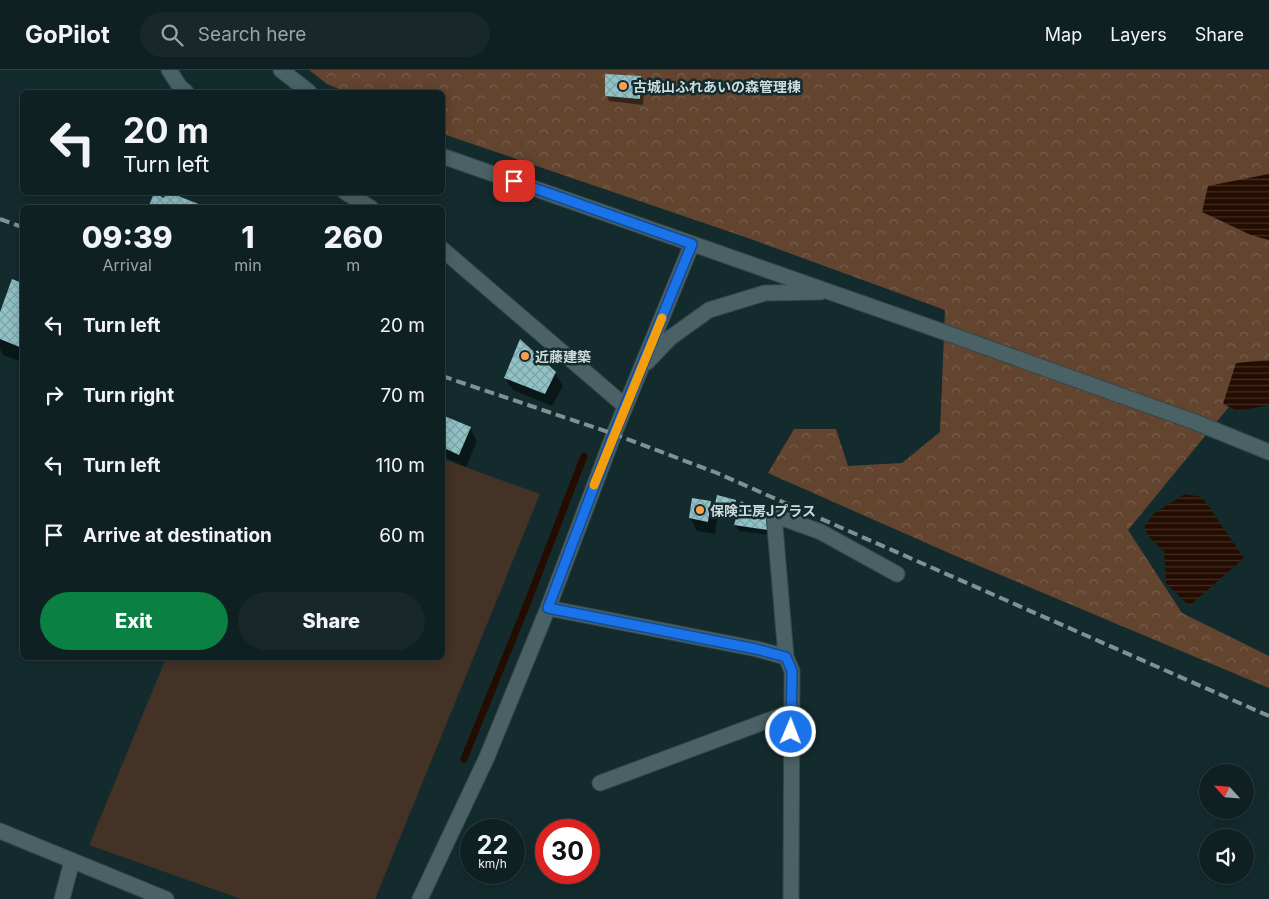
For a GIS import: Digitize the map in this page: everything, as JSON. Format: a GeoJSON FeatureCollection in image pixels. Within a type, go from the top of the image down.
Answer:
{"type":"FeatureCollection","features":[{"type":"Feature","properties":{"kind":"street"},"geometry":{"type":"LineString","coordinates":[[169,70],[184,90]]}},
{"type":"Feature","properties":{"kind":"street"},"geometry":{"type":"LineString","coordinates":[[281,70],[306,90]]}},
{"type":"Feature","properties":{"kind":"street"},"geometry":{"type":"LineString","coordinates":[[445,157],[1195,422],[1269,452]]}},
{"type":"Feature","properties":{"kind":"street"},"geometry":{"type":"LineString","coordinates":[[350,195],[366,205]]}},
{"type":"Feature","properties":{"kind":"street"},"geometry":{"type":"LineString","coordinates":[[420,899],[487,757],[548,608],[625,406],[692,244]]}},
{"type":"Feature","properties":{"kind":"street"},"geometry":{"type":"LineString","coordinates":[[445,252],[625,406]]}},
{"type":"Feature","properties":{"kind":"street"},"geometry":{"type":"LineString","coordinates":[[641,368],[670,338],[709,310],[765,293],[829,292]]}},
{"type":"Feature","properties":{"kind":"street"},"geometry":{"type":"LineString","coordinates":[[790,899],[792,671],[786,657],[774,516],[821,532],[897,574]]}},
{"type":"Feature","properties":{"kind":"street"},"geometry":{"type":"LineString","coordinates":[[548,608],[756,649],[786,657]]}},
{"type":"Feature","properties":{"kind":"street"},"geometry":{"type":"LineString","coordinates":[[600,783],[792,712]]}},
{"type":"Feature","properties":{"kind":"street"},"geometry":{"type":"LineString","coordinates":[[0,831],[166,899]]}},
{"type":"Feature","properties":{"kind":"street"},"geometry":{"type":"LineString","coordinates":[[62,899],[72,861]]}},
{"type":"Feature","properties":{"kind":"shaded area"},"geometry":{"type":"Polygon","coordinates":[[[1269,174],[1269,240],[1251,235],[1202,212],[1208,186],[1269,174]]]}},
{"type":"Feature","properties":{"kind":"shaded area"},"geometry":{"type":"Polygon","coordinates":[[[1269,360],[1269,405],[1238,411],[1223,404],[1236,363],[1269,360]]]}},
{"type":"Feature","properties":{"kind":"shaded area"},"geometry":{"type":"Polygon","coordinates":[[[445,460],[540,494],[375,899],[241,899],[89,845],[165,660],[445,660],[445,460]]]}},
{"type":"Feature","properties":{"kind":"shaded area"},"geometry":{"type":"Polygon","coordinates":[[[1185,494],[1202,497],[1244,558],[1189,606],[1166,583],[1164,551],[1149,537],[1144,527],[1153,514],[1185,494]]]}},
{"type":"Feature","properties":{"kind":"green space"},"geometry":{"type":"Polygon","coordinates":[[[309,70],[1269,70],[1269,378],[1250,375],[1228,408],[1128,530],[1182,613],[1269,656],[1269,688],[958,557],[768,473],[794,429],[836,429],[848,466],[902,463],[940,432],[945,310],[745,237],[445,135],[445,90],[341,90],[327,84],[309,70]]]}},
{"type":"Feature","properties":{"kind":"building","name":"古城山ふれあいの森管理棟"},"geometry":{"type":"Polygon","coordinates":[[[605,74],[641,76],[640,99],[605,96],[605,74]]]}},
{"type":"Feature","properties":{"kind":"building"},"geometry":{"type":"Polygon","coordinates":[[[153,195],[164,198],[165,195],[176,195],[201,205],[149,205],[153,195]]]}},
{"type":"Feature","properties":{"kind":"building"},"geometry":{"type":"Polygon","coordinates":[[[12,279],[20,282],[20,347],[0,339],[0,312],[12,279]]]}},
{"type":"Feature","properties":{"kind":"building","name":"近藤建築"},"geometry":{"type":"Polygon","coordinates":[[[520,339],[556,372],[545,394],[504,378],[520,339]]]}},
{"type":"Feature","properties":{"kind":"building"},"geometry":{"type":"Polygon","coordinates":[[[445,416],[471,427],[459,455],[445,448],[445,416]]]}},
{"type":"Feature","properties":{"kind":"building"},"geometry":{"type":"Polygon","coordinates":[[[717,495],[736,500],[733,513],[714,508],[717,495]]]}},
{"type":"Feature","properties":{"kind":"building","name":"保険工房Jプラス"},"geometry":{"type":"Polygon","coordinates":[[[692,498],[711,501],[708,522],[689,518],[692,498]]]}},
{"type":"Feature","properties":{"kind":"building"},"geometry":{"type":"Polygon","coordinates":[[[741,501],[766,515],[768,530],[734,525],[741,501]]]}},
{"type":"Feature","properties":{"kind":"waterway"},"geometry":{"type":"LineString","coordinates":[[464,759],[527,604],[584,456]]}},
{"type":"Feature","properties":{"kind":"railway"},"geometry":{"type":"LineString","coordinates":[[0,219],[20,226]]}},
{"type":"Feature","properties":{"kind":"railway"},"geometry":{"type":"LineString","coordinates":[[445,377],[614,434],[717,473],[1269,716]]}},
{"type":"Feature","properties":{"kind":"slow traffic"},"geometry":{"type":"LineString","coordinates":[[594,485],[662,318]]}},
{"type":"Feature","properties":{"kind":"place","name":"古城山ふれあいの森管理棟"},"geometry":{"type":"Point","coordinates":[623,86]}},
{"type":"Feature","properties":{"kind":"place","name":"近藤建築"},"geometry":{"type":"Point","coordinates":[525,356]}},
{"type":"Feature","properties":{"kind":"place","name":"保険工房Jプラス"},"geometry":{"type":"Point","coordinates":[700,510]}},
{"type":"Feature","properties":{"kind":"route"},"geometry":{"type":"LineString","coordinates":[[514,181],[692,244],[614,434],[548,608],[635,624],[786,657],[792,671],[791,732]]}}]}
